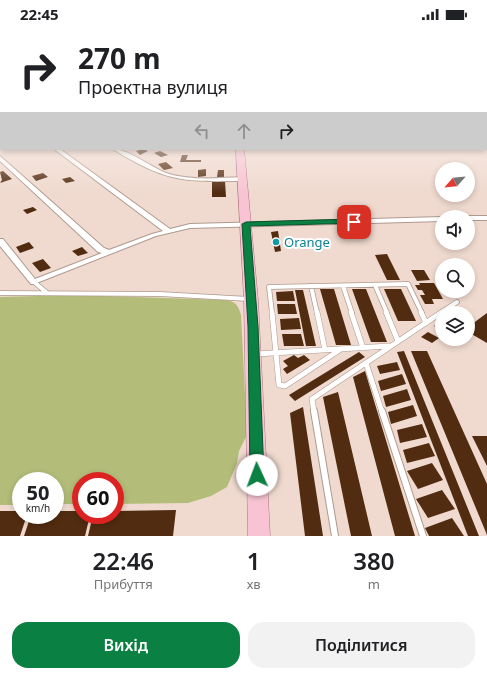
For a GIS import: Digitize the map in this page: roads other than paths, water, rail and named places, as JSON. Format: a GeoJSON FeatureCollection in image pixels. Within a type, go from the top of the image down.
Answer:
{"type":"FeatureCollection","features":[{"type":"Feature","properties":{"kind":"main road"},"geometry":{"type":"LineString","coordinates":[[240,150],[254,354],[259,536]]}},
{"type":"Feature","properties":{"kind":"street"},"geometry":{"type":"LineString","coordinates":[[58,150],[168,231]]}},
{"type":"Feature","properties":{"kind":"street"},"geometry":{"type":"LineString","coordinates":[[118,150],[157,171],[172,176],[190,179],[243,179]]}},
{"type":"Feature","properties":{"kind":"street"},"geometry":{"type":"LineString","coordinates":[[0,158],[101,250],[109,252]]}},
{"type":"Feature","properties":{"kind":"street"},"geometry":{"type":"LineString","coordinates":[[475,218],[487,218]]}},
{"type":"Feature","properties":{"kind":"street"},"geometry":{"type":"LineString","coordinates":[[0,242],[34,282],[109,252],[168,231],[198,225],[435,219]]}},
{"type":"Feature","properties":{"kind":"lane"},"geometry":{"type":"LineString","coordinates":[[34,282],[47,293]]}},
{"type":"Feature","properties":{"kind":"lane"},"geometry":{"type":"LineString","coordinates":[[341,349],[282,386],[278,383],[269,287],[408,284],[426,323]]}},
{"type":"Feature","properties":{"kind":"lane"},"geometry":{"type":"LineString","coordinates":[[375,285],[398,341]]}},
{"type":"Feature","properties":{"kind":"lane"},"geometry":{"type":"LineString","coordinates":[[311,286],[325,350]]}},
{"type":"Feature","properties":{"kind":"lane"},"geometry":{"type":"LineString","coordinates":[[343,286],[363,348]]}},
{"type":"Feature","properties":{"kind":"lane"},"geometry":{"type":"LineString","coordinates":[[0,293],[160,294],[251,300]]}},
{"type":"Feature","properties":{"kind":"lane"},"geometry":{"type":"LineString","coordinates":[[335,536],[312,399],[457,302]]}},
{"type":"Feature","properties":{"kind":"lane"},"geometry":{"type":"LineString","coordinates":[[254,354],[391,346]]}},
{"type":"Feature","properties":{"kind":"lane"},"geometry":{"type":"LineString","coordinates":[[366,363],[423,536]]}},
{"type":"Feature","properties":{"kind":"place","name":"Orange"},"geometry":{"type":"Point","coordinates":[276,242]}}]}
